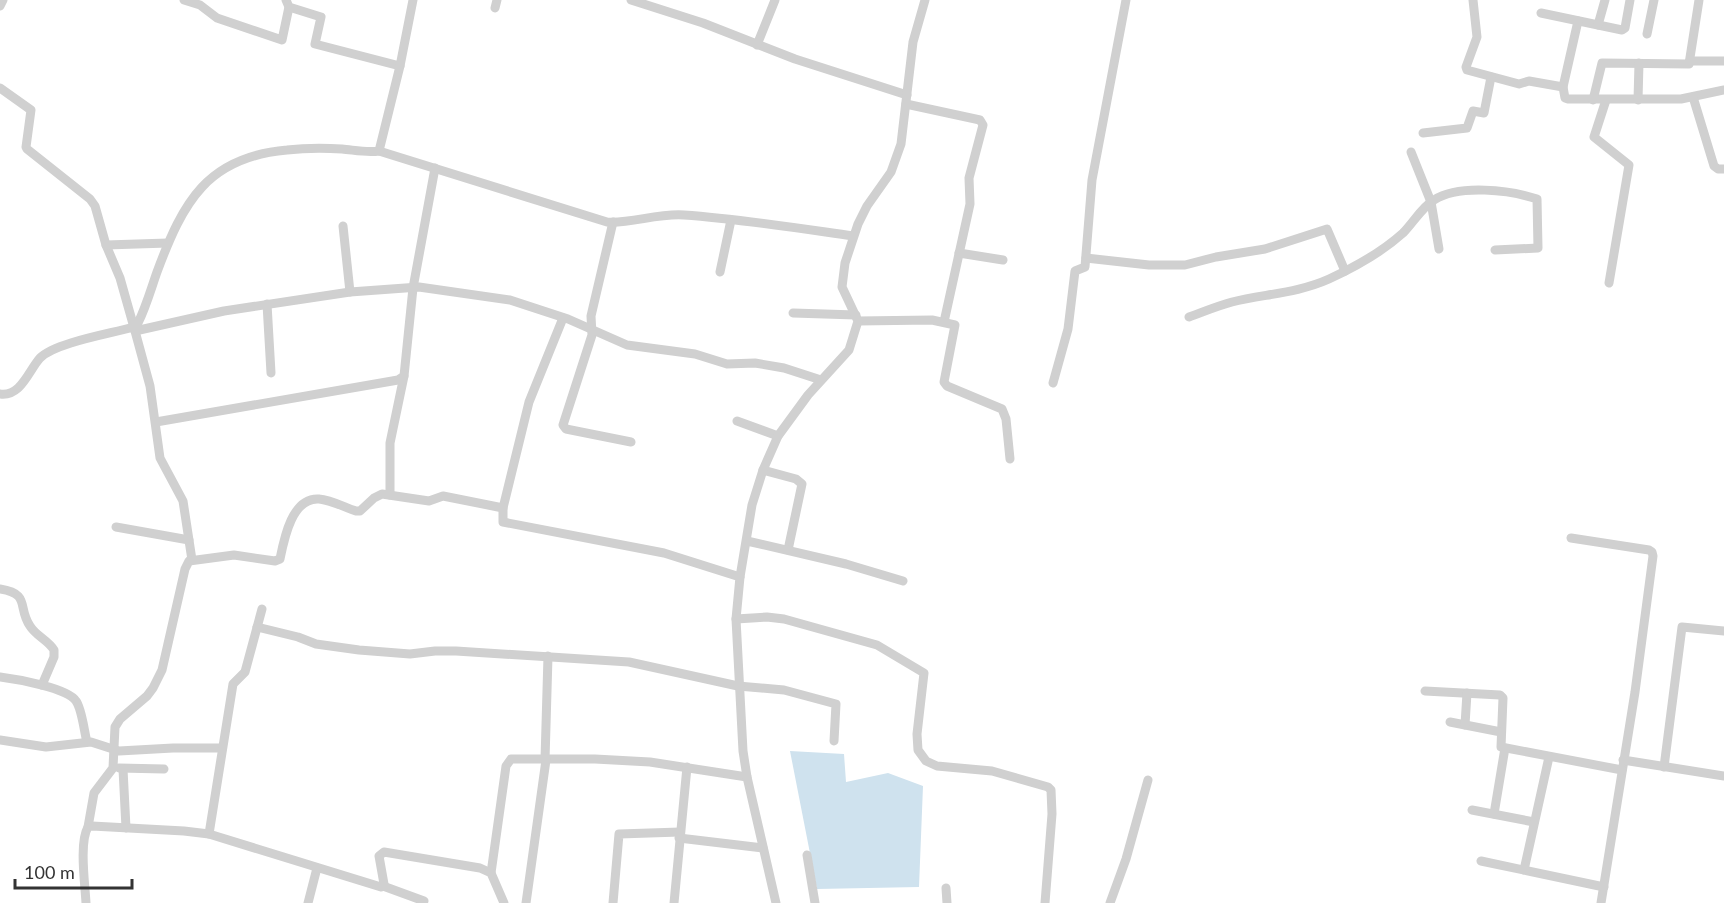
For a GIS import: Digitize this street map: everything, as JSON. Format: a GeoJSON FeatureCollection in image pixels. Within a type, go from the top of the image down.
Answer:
{"type":"FeatureCollection","features":[{"type":"Feature","properties":{"kind":"street"},"geometry":{"type":"LineString","coordinates":[[0,6],[3,0]]}},
{"type":"Feature","properties":{"kind":"street"},"geometry":{"type":"LineString","coordinates":[[184,0],[200,2],[216,18],[282,40],[287,3],[321,16],[315,44],[400,66]]}},
{"type":"Feature","properties":{"kind":"street"},"geometry":{"type":"LineString","coordinates":[[379,151],[400,66],[413,0]]}},
{"type":"Feature","properties":{"kind":"street"},"geometry":{"type":"LineString","coordinates":[[630,0],[686,17],[907,100],[982,122],[969,178],[970,204],[944,322]]}},
{"type":"Feature","properties":{"kind":"street"},"geometry":{"type":"LineString","coordinates":[[758,45],[775,0]]}},
{"type":"Feature","properties":{"kind":"street"},"geometry":{"type":"LineString","coordinates":[[776,903],[747,777],[738,686],[736,619],[740,577],[751,511],[763,470],[778,436],[808,394],[849,350],[857,318],[842,284],[845,263],[867,206],[891,172],[897,158],[907,100],[913,42],[925,0]]}},
{"type":"Feature","properties":{"kind":"street"},"geometry":{"type":"LineString","coordinates":[[1053,382],[1068,329],[1075,271],[1085,268],[1092,180],[1126,0]]}},
{"type":"Feature","properties":{"kind":"street"},"geometry":{"type":"LineString","coordinates":[[1473,0],[1477,37],[1466,69],[1519,84],[1529,81],[1563,87]]}},
{"type":"Feature","properties":{"kind":"street"},"geometry":{"type":"LineString","coordinates":[[1598,26],[1605,0]]}},
{"type":"Feature","properties":{"kind":"street"},"geometry":{"type":"LineString","coordinates":[[1541,13],[1620,30],[1624,28],[1630,0]]}},
{"type":"Feature","properties":{"kind":"street"},"geometry":{"type":"LineString","coordinates":[[1647,34],[1654,0]]}},
{"type":"Feature","properties":{"kind":"street"},"geometry":{"type":"LineString","coordinates":[[1691,61],[1699,0]]}},
{"type":"Feature","properties":{"kind":"street"},"geometry":{"type":"LineString","coordinates":[[1578,21],[1563,87],[1566,99],[1638,100],[1693,97],[1724,90]]}},
{"type":"Feature","properties":{"kind":"street"},"geometry":{"type":"LineString","coordinates":[[1593,100],[1602,63],[1686,65],[1691,61],[1724,61]]}},
{"type":"Feature","properties":{"kind":"street"},"geometry":{"type":"LineString","coordinates":[[1638,100],[1639,63]]}},
{"type":"Feature","properties":{"kind":"street"},"geometry":{"type":"LineString","coordinates":[[1423,133],[1467,128],[1473,111],[1484,113],[1491,77]]}},
{"type":"Feature","properties":{"kind":"street"},"geometry":{"type":"LineString","coordinates":[[0,88],[29,107],[31,113],[27,149],[93,202],[106,245],[120,278],[150,386],[159,458],[183,501],[192,560]]}},
{"type":"Feature","properties":{"kind":"street"},"geometry":{"type":"LineString","coordinates":[[1693,97],[1714,166],[1724,169]]}},
{"type":"Feature","properties":{"kind":"street"},"geometry":{"type":"LineString","coordinates":[[1606,100],[1594,137],[1629,165],[1609,283]]}},
{"type":"Feature","properties":{"kind":"street"},"geometry":{"type":"LineString","coordinates":[[135,329],[168,243],[182,213],[196,194],[219,172],[239,159],[290,149],[379,151],[613,222],[670,215],[731,220],[854,236]]}},
{"type":"Feature","properties":{"kind":"street"},"geometry":{"type":"LineString","coordinates":[[1411,152],[1431,202],[1439,249]]}},
{"type":"Feature","properties":{"kind":"street"},"geometry":{"type":"LineString","coordinates":[[390,495],[390,443],[406,370],[413,288],[435,168]]}},
{"type":"Feature","properties":{"kind":"street"},"geometry":{"type":"LineString","coordinates":[[1189,317],[1231,302],[1276,295],[1330,279],[1395,239],[1431,202],[1449,194],[1480,190],[1537,199],[1539,247],[1495,250]]}},
{"type":"Feature","properties":{"kind":"street"},"geometry":{"type":"LineString","coordinates":[[720,272],[731,220]]}},
{"type":"Feature","properties":{"kind":"street"},"geometry":{"type":"LineString","coordinates":[[613,222],[591,316],[591,339],[563,425],[566,429],[631,442]]}},
{"type":"Feature","properties":{"kind":"street"},"geometry":{"type":"LineString","coordinates":[[344,226],[350,292]]}},
{"type":"Feature","properties":{"kind":"street"},"geometry":{"type":"LineString","coordinates":[[1086,258],[1185,265],[1265,249],[1324,229],[1329,231],[1345,271]]}},
{"type":"Feature","properties":{"kind":"street"},"geometry":{"type":"LineString","coordinates":[[106,245],[168,243]]}},
{"type":"Feature","properties":{"kind":"street"},"geometry":{"type":"LineString","coordinates":[[959,253],[1003,260]]}},
{"type":"Feature","properties":{"kind":"street"},"geometry":{"type":"LineString","coordinates":[[2,396],[17,388],[40,358],[70,344],[224,310],[350,292],[413,288],[499,298],[563,318],[627,345],[695,354],[727,364],[755,363],[784,368],[821,380]]}},
{"type":"Feature","properties":{"kind":"street"},"geometry":{"type":"LineString","coordinates":[[267,304],[271,373]]}},
{"type":"Feature","properties":{"kind":"street"},"geometry":{"type":"LineString","coordinates":[[793,313],[932,320],[955,325],[944,382],[947,386],[1002,409],[1006,419],[1010,459]]}},
{"type":"Feature","properties":{"kind":"street"},"geometry":{"type":"LineString","coordinates":[[563,318],[529,402],[503,508],[503,520],[506,523],[570,533],[664,553],[740,577]]}},
{"type":"Feature","properties":{"kind":"street"},"geometry":{"type":"LineString","coordinates":[[156,422],[398,380],[404,376]]}},
{"type":"Feature","properties":{"kind":"street"},"geometry":{"type":"LineString","coordinates":[[736,421],[778,436]]}},
{"type":"Feature","properties":{"kind":"street"},"geometry":{"type":"LineString","coordinates":[[763,470],[796,479],[802,484],[788,550]]}},
{"type":"Feature","properties":{"kind":"street"},"geometry":{"type":"LineString","coordinates":[[126,828],[114,750],[115,728],[118,721],[147,696],[158,680],[187,564],[192,560],[234,555],[275,561],[280,559],[283,542],[296,511],[305,502],[321,499],[360,511],[378,495],[429,501],[443,496],[503,508]]}},
{"type":"Feature","properties":{"kind":"street"},"geometry":{"type":"LineString","coordinates":[[116,527],[189,540]]}},
{"type":"Feature","properties":{"kind":"street"},"geometry":{"type":"LineString","coordinates":[[1571,538],[1649,550],[1653,554],[1601,903]]}},
{"type":"Feature","properties":{"kind":"street"},"geometry":{"type":"LineString","coordinates":[[747,541],[846,564],[903,581]]}},
{"type":"Feature","properties":{"kind":"street"},"geometry":{"type":"LineString","coordinates":[[0,589],[19,596],[30,627],[54,650],[54,657],[42,685]]}},
{"type":"Feature","properties":{"kind":"street"},"geometry":{"type":"LineString","coordinates":[[209,834],[233,684],[245,672],[262,609]]}},
{"type":"Feature","properties":{"kind":"street"},"geometry":{"type":"LineString","coordinates":[[736,619],[767,617],[784,619],[877,645],[924,673],[917,734],[918,750],[926,761],[937,766],[992,771],[1048,787],[1051,790],[1052,814],[1045,903]]}},
{"type":"Feature","properties":{"kind":"street"},"geometry":{"type":"LineString","coordinates":[[257,627],[316,644],[359,650],[410,654],[441,650],[629,662],[738,686],[784,690],[836,704],[834,741]]}},
{"type":"Feature","properties":{"kind":"street"},"geometry":{"type":"LineString","coordinates":[[1664,766],[1682,627],[1724,631]]}},
{"type":"Feature","properties":{"kind":"street"},"geometry":{"type":"LineString","coordinates":[[526,903],[546,760],[548,656]]}},
{"type":"Feature","properties":{"kind":"street"},"geometry":{"type":"LineString","coordinates":[[0,677],[42,685],[75,699],[87,742]]}},
{"type":"Feature","properties":{"kind":"street"},"geometry":{"type":"LineString","coordinates":[[1425,691],[1502,696],[1501,747],[1622,770]]}},
{"type":"Feature","properties":{"kind":"street"},"geometry":{"type":"LineString","coordinates":[[1466,725],[1467,693]]}},
{"type":"Feature","properties":{"kind":"street"},"geometry":{"type":"LineString","coordinates":[[1450,722],[1501,732]]}},
{"type":"Feature","properties":{"kind":"street"},"geometry":{"type":"LineString","coordinates":[[0,740],[46,747],[87,742],[114,750],[222,748]]}},
{"type":"Feature","properties":{"kind":"street"},"geometry":{"type":"LineString","coordinates":[[1494,814],[1505,748]]}},
{"type":"Feature","properties":{"kind":"street"},"geometry":{"type":"LineString","coordinates":[[1524,870],[1549,757]]}},
{"type":"Feature","properties":{"kind":"street"},"geometry":{"type":"LineString","coordinates":[[504,903],[491,873],[508,762],[515,758],[650,762],[747,777]]}},
{"type":"Feature","properties":{"kind":"street"},"geometry":{"type":"LineString","coordinates":[[1623,760],[1724,776]]}},
{"type":"Feature","properties":{"kind":"street"},"geometry":{"type":"LineString","coordinates":[[674,903],[687,766]]}},
{"type":"Feature","properties":{"kind":"street"},"geometry":{"type":"LineString","coordinates":[[86,903],[85,830],[88,827],[94,793],[118,768],[164,769]]}},
{"type":"Feature","properties":{"kind":"street"},"geometry":{"type":"LineString","coordinates":[[1110,903],[1126,859],[1148,780]]}},
{"type":"Feature","properties":{"kind":"street"},"geometry":{"type":"LineString","coordinates":[[1472,810],[1534,822]]}},
{"type":"Feature","properties":{"kind":"street"},"geometry":{"type":"LineString","coordinates":[[88,827],[209,834],[379,887],[383,886],[424,901]]}},
{"type":"Feature","properties":{"kind":"street"},"geometry":{"type":"LineString","coordinates":[[613,903],[619,834],[679,835],[763,848]]}},
{"type":"Feature","properties":{"kind":"street"},"geometry":{"type":"LineString","coordinates":[[383,886],[379,856],[384,852],[480,868],[491,873]]}},
{"type":"Feature","properties":{"kind":"street"},"geometry":{"type":"LineString","coordinates":[[807,855],[815,903]]}},
{"type":"Feature","properties":{"kind":"street"},"geometry":{"type":"LineString","coordinates":[[1480,861],[1604,887]]}},
{"type":"Feature","properties":{"kind":"street"},"geometry":{"type":"LineString","coordinates":[[308,903],[317,868]]}},
{"type":"Feature","properties":{"kind":"street"},"geometry":{"type":"LineString","coordinates":[[946,888],[947,903]]}},
{"type":"Feature","properties":{"kind":"water"},"geometry":{"type":"Polygon","coordinates":[[[790,751],[844,754],[846,782],[888,773],[923,786],[919,887],[817,889],[790,751]]]}}]}
